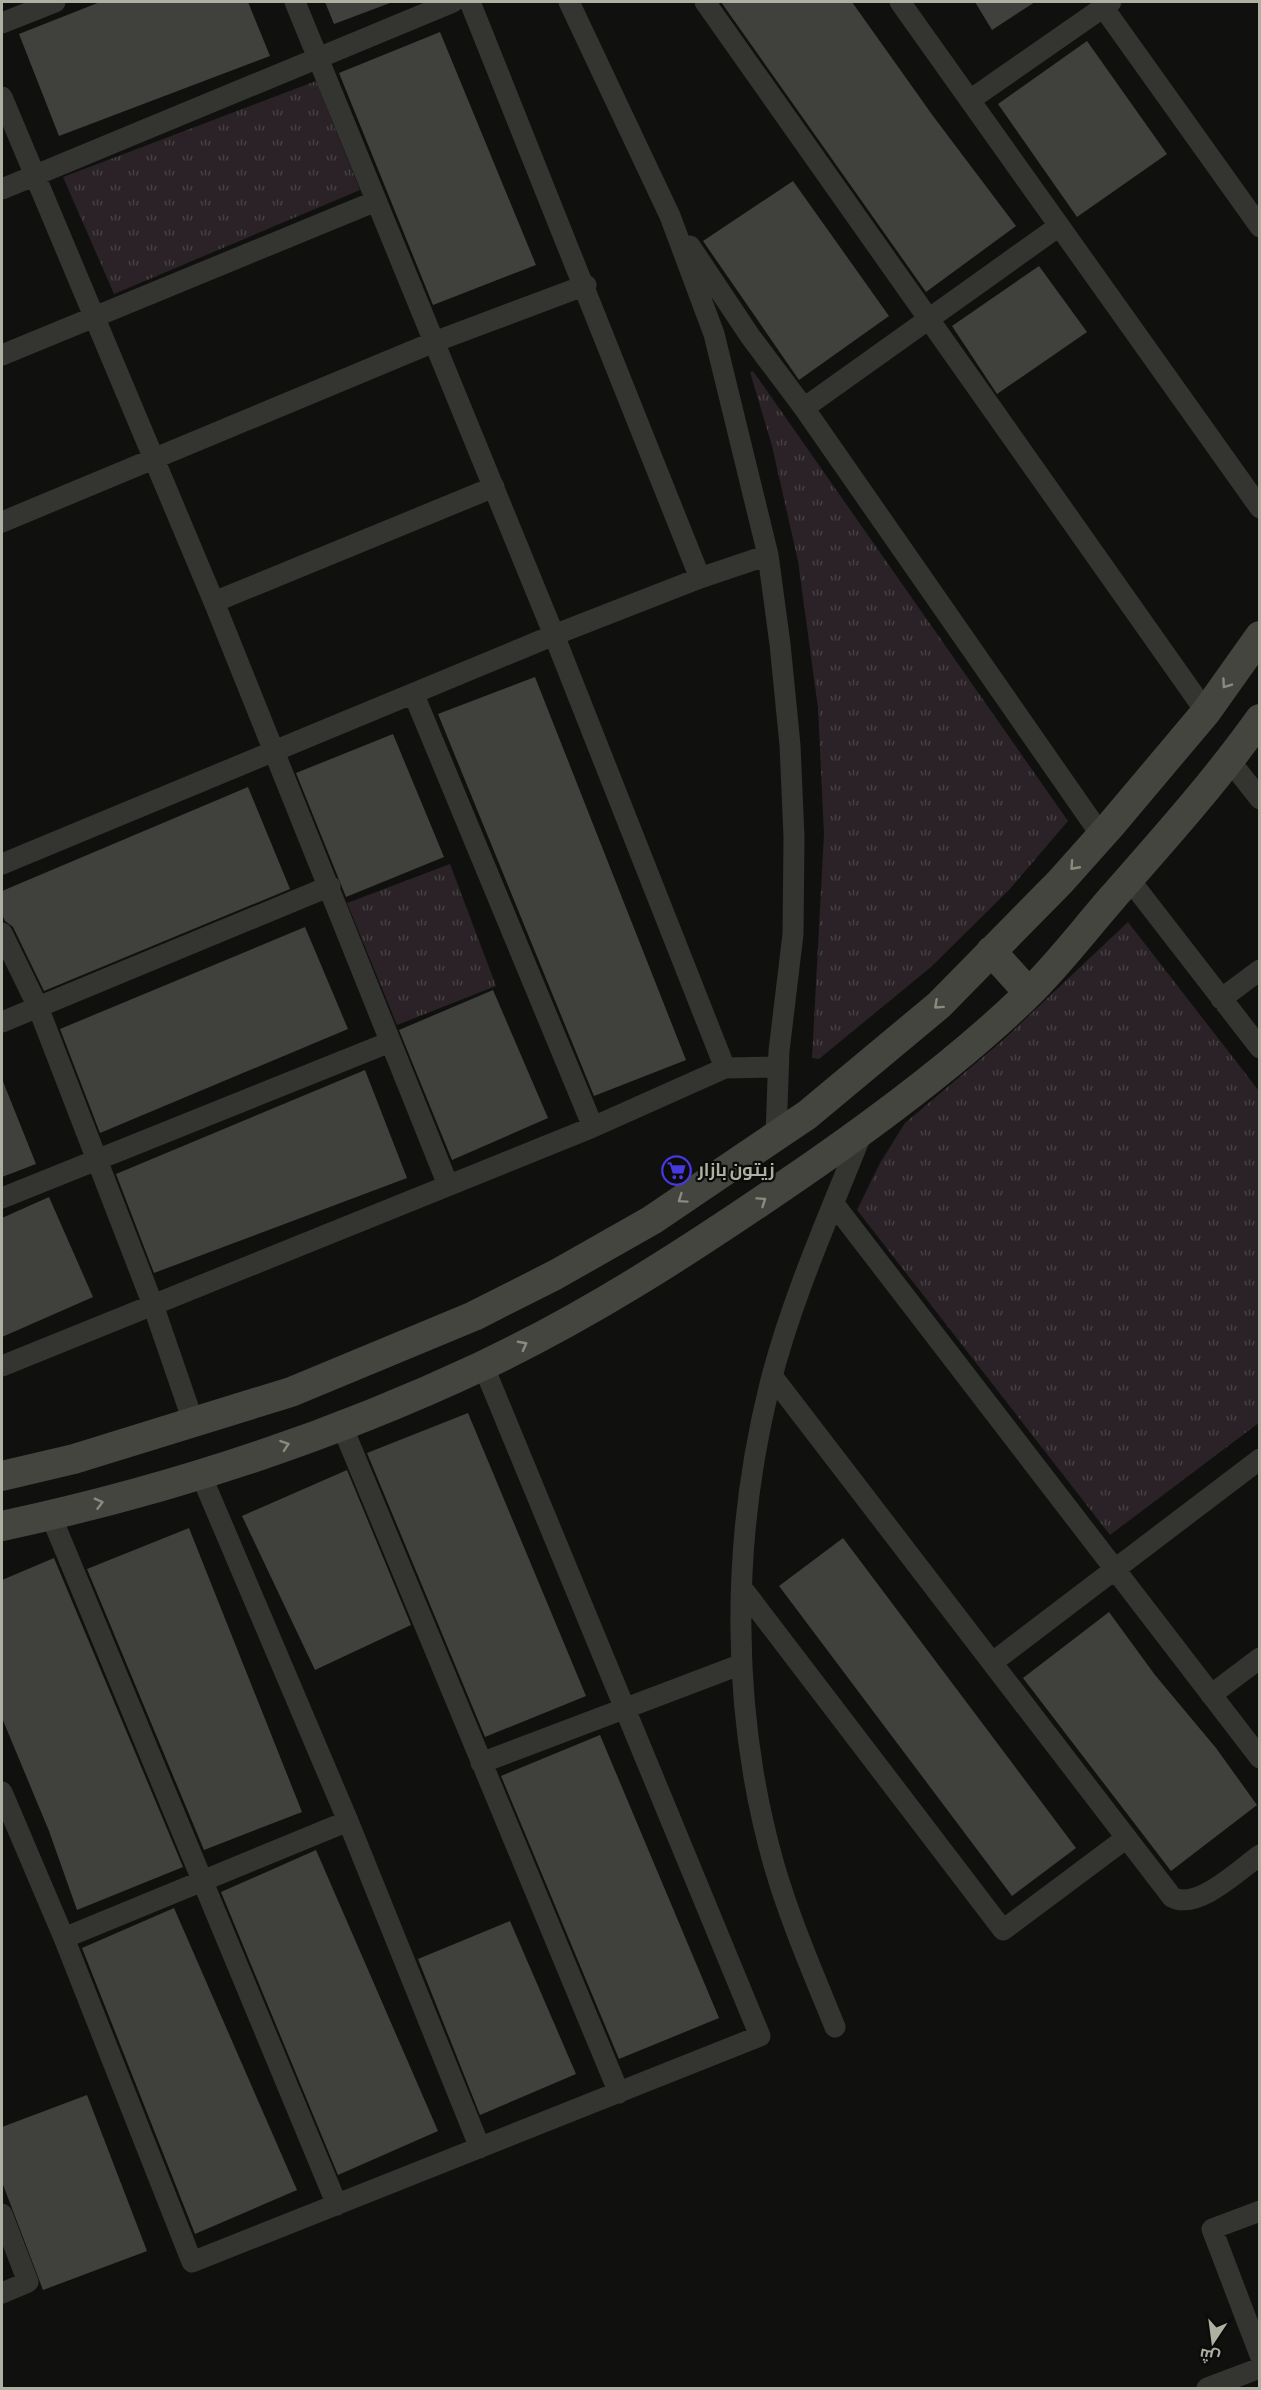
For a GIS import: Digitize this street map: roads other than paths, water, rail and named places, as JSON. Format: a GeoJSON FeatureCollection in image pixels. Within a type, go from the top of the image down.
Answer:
{"type":"FeatureCollection","features":[{"type":"Feature","properties":{"kind":"street"},"geometry":{"type":"LineString","coordinates":[[2,23],[55,2]]}},
{"type":"Feature","properties":{"kind":"street"},"geometry":{"type":"LineString","coordinates":[[295,2],[494,487],[726,1068]]}},
{"type":"Feature","properties":{"kind":"street"},"geometry":{"type":"LineString","coordinates":[[2,189],[453,2]]}},
{"type":"Feature","properties":{"kind":"street"},"geometry":{"type":"LineString","coordinates":[[470,2],[585,285],[700,578]]}},
{"type":"Feature","properties":{"kind":"street"},"geometry":{"type":"LineString","coordinates":[[705,2],[1206,712]]}},
{"type":"Feature","properties":{"kind":"street"},"geometry":{"type":"LineString","coordinates":[[900,2],[1260,508]]}},
{"type":"Feature","properties":{"kind":"street"},"geometry":{"type":"LineString","coordinates":[[572,3],[670,216],[714,334],[768,555],[790,745],[794,837],[793,934],[778,1067],[776,1135]]}},
{"type":"Feature","properties":{"kind":"street"},"geometry":{"type":"LineString","coordinates":[[970,100],[1107,4],[1260,227]]}},
{"type":"Feature","properties":{"kind":"street"},"geometry":{"type":"LineString","coordinates":[[2,97],[33,176],[214,602],[272,752],[330,886],[448,1185]]}},
{"type":"Feature","properties":{"kind":"street"},"geometry":{"type":"LineString","coordinates":[[2,356],[376,201]]}},
{"type":"Feature","properties":{"kind":"street"},"geometry":{"type":"LineString","coordinates":[[670,216],[750,336],[804,408],[1101,835]]}},
{"type":"Feature","properties":{"kind":"street"},"geometry":{"type":"LineString","coordinates":[[804,408],[1059,226]]}},
{"type":"Feature","properties":{"kind":"street"},"geometry":{"type":"LineString","coordinates":[[2,522],[434,342],[585,285]]}},
{"type":"Feature","properties":{"kind":"street"},"geometry":{"type":"LineString","coordinates":[[214,602],[494,487]]}},
{"type":"Feature","properties":{"kind":"street"},"geometry":{"type":"LineString","coordinates":[[2,864],[554,636],[700,578],[768,555]]}},
{"type":"Feature","properties":{"kind":"street"},"geometry":{"type":"LineString","coordinates":[[2,1476],[74,1459],[194,1424],[291,1392],[383,1355],[525,1290],[652,1220],[807,1115],[939,1005],[1101,835],[1206,712],[1260,636]]}},
{"type":"Feature","properties":{"kind":"street"},"geometry":{"type":"LineString","coordinates":[[414,695],[593,1127]]}},
{"type":"Feature","properties":{"kind":"street"},"geometry":{"type":"LineString","coordinates":[[2,1526],[51,1516],[201,1474],[342,1426],[483,1365],[668,1263],[836,1151],[976,1041],[1029,993],[1230,761],[1260,719]]}},
{"type":"Feature","properties":{"kind":"street"},"geometry":{"type":"LineString","coordinates":[[1230,761],[1260,799]]}},
{"type":"Feature","properties":{"kind":"street"},"geometry":{"type":"LineString","coordinates":[[1129,879],[1260,1048]]}},
{"type":"Feature","properties":{"kind":"street"},"geometry":{"type":"LineString","coordinates":[[2,1022],[330,886]]}},
{"type":"Feature","properties":{"kind":"street"},"geometry":{"type":"LineString","coordinates":[[2,933],[38,1007],[153,1305],[194,1424]]}},
{"type":"Feature","properties":{"kind":"street"},"geometry":{"type":"LineString","coordinates":[[991,951],[1029,993]]}},
{"type":"Feature","properties":{"kind":"street"},"geometry":{"type":"LineString","coordinates":[[1221,999],[1260,970]]}},
{"type":"Feature","properties":{"kind":"street"},"geometry":{"type":"LineString","coordinates":[[2,1198],[390,1042]]}},
{"type":"Feature","properties":{"kind":"street"},"geometry":{"type":"LineString","coordinates":[[2,1366],[593,1127],[726,1068],[778,1067]]}},
{"type":"Feature","properties":{"kind":"street"},"geometry":{"type":"LineString","coordinates":[[835,2027],[796,1930],[774,1865],[756,1789],[742,1664],[742,1588],[745,1529],[772,1376],[803,1282],[864,1129]]}},
{"type":"Feature","properties":{"kind":"street"},"geometry":{"type":"LineString","coordinates":[[834,1204],[1260,1758]]}},
{"type":"Feature","properties":{"kind":"street"},"geometry":{"type":"LineString","coordinates":[[2,1792],[64,1938],[192,2262],[760,2037],[483,1365]]}},
{"type":"Feature","properties":{"kind":"street"},"geometry":{"type":"LineString","coordinates":[[772,1376],[993,1662],[1125,1839],[1172,1897],[1179,1901],[1203,1896],[1260,1855]]}},
{"type":"Feature","properties":{"kind":"street"},"geometry":{"type":"LineString","coordinates":[[342,1426],[619,2093]]}},
{"type":"Feature","properties":{"kind":"street"},"geometry":{"type":"LineString","coordinates":[[993,1662],[1260,1459]]}},
{"type":"Feature","properties":{"kind":"street"},"geometry":{"type":"LineString","coordinates":[[201,1474],[348,1821],[480,2148]]}},
{"type":"Feature","properties":{"kind":"street"},"geometry":{"type":"LineString","coordinates":[[51,1516],[337,2205]]}},
{"type":"Feature","properties":{"kind":"street"},"geometry":{"type":"LineString","coordinates":[[742,1588],[1003,1930],[1125,1839]]}},
{"type":"Feature","properties":{"kind":"street"},"geometry":{"type":"LineString","coordinates":[[1211,1695],[1260,1658]]}},
{"type":"Feature","properties":{"kind":"street"},"geometry":{"type":"LineString","coordinates":[[481,1762],[742,1664]]}},
{"type":"Feature","properties":{"kind":"street"},"geometry":{"type":"LineString","coordinates":[[64,1938],[348,1821]]}},
{"type":"Feature","properties":{"kind":"street"},"geometry":{"type":"LineString","coordinates":[[1260,2211],[1212,2229],[1260,2355]]}},
{"type":"Feature","properties":{"kind":"street"},"geometry":{"type":"LineString","coordinates":[[2,2214],[28,2282],[2,2293]]}},
{"type":"Feature","properties":{"kind":"street"},"geometry":{"type":"LineString","coordinates":[[1207,2388],[1260,2368]]}},
{"type":"Feature","properties":{"kind":"place","name":"زيتون بازار"},"geometry":{"type":"Point","coordinates":[677,1170]}}]}
